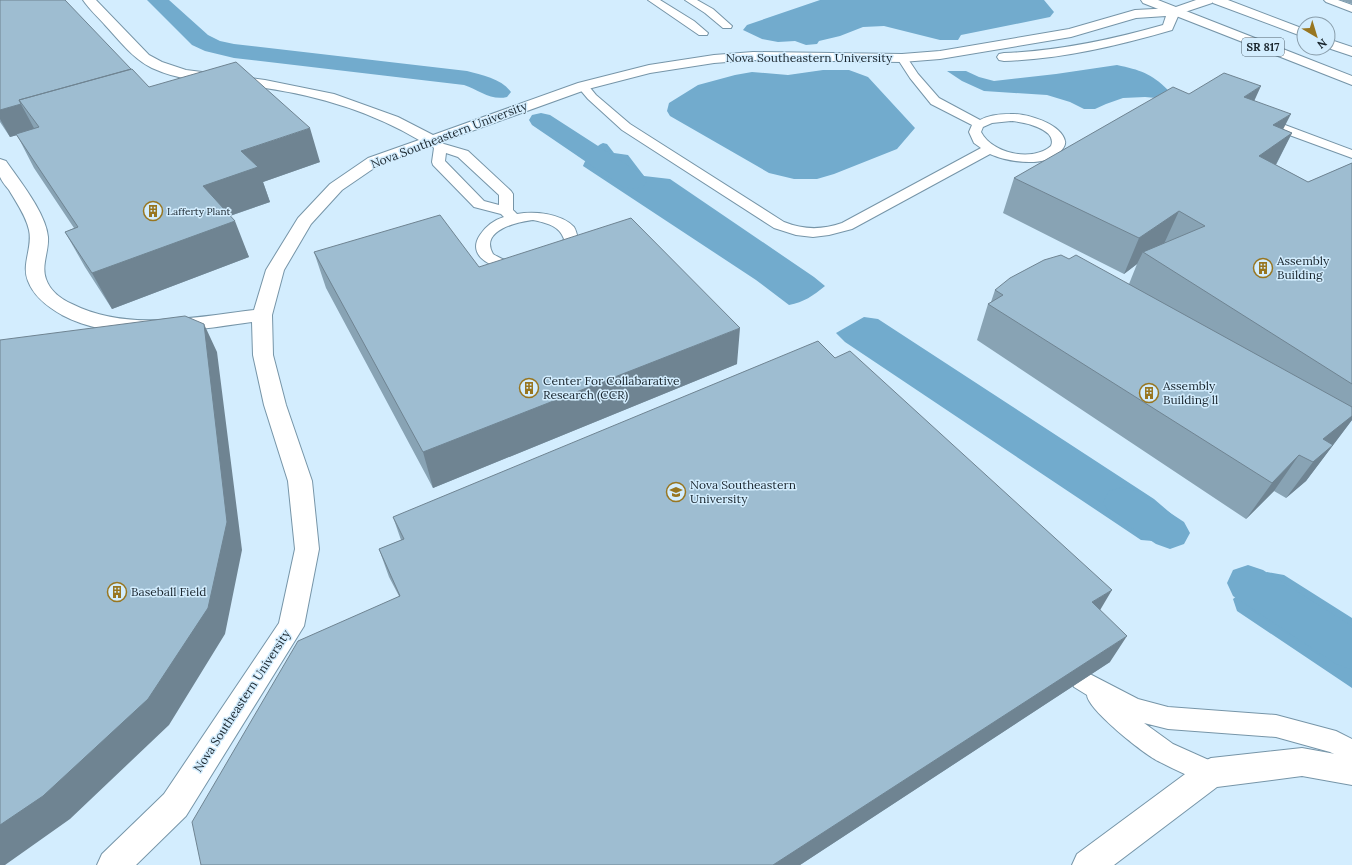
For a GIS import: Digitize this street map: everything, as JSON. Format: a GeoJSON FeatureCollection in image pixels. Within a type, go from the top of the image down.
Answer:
{"type":"FeatureCollection","features":[{"type":"Feature","properties":{"kind":"street"},"geometry":{"type":"LineString","coordinates":[[89,0],[144,58],[158,65],[183,73],[265,84],[312,93],[383,114],[414,129],[435,144]]}},
{"type":"Feature","properties":{"kind":"street","name":"SR 817"},"geometry":{"type":"LineString","coordinates":[[1147,0],[1174,12],[1352,81]]}},
{"type":"Feature","properties":{"kind":"street"},"geometry":{"type":"LineString","coordinates":[[1174,12],[1208,0]]}},
{"type":"Feature","properties":{"kind":"street","name":"SR 817"},"geometry":{"type":"LineString","coordinates":[[1217,0],[1296,31]]}},
{"type":"Feature","properties":{"kind":"street","name":"Nova Southeastern University"},"geometry":{"type":"LineString","coordinates":[[117,864],[174,805],[291,626],[307,549],[300,480],[275,405],[263,355],[262,315],[275,270],[304,222],[336,187],[374,161],[435,144],[583,86],[649,69],[714,59],[753,56],[902,58],[940,55],[1070,33],[1136,14],[1174,12],[1168,26],[1086,50],[1011,57],[940,55]]}},
{"type":"Feature","properties":{"kind":"street"},"geometry":{"type":"LineString","coordinates":[[1336,46],[1352,52]]}},
{"type":"Feature","properties":{"kind":"street"},"geometry":{"type":"LineString","coordinates":[[0,164],[36,224],[39,238],[36,252],[36,277],[47,297],[67,311],[95,322],[130,326],[176,324],[262,315]]}},
{"type":"Feature","properties":{"kind":"street"},"geometry":{"type":"LineString","coordinates":[[1088,865],[1211,773],[1302,762],[1352,771]]}},
{"type":"Feature","properties":{"kind":"lane"},"geometry":{"type":"LineString","coordinates":[[653,0],[703,33]]}},
{"type":"Feature","properties":{"kind":"lane"},"geometry":{"type":"LineString","coordinates":[[690,0],[709,11],[727,26]]}},
{"type":"Feature","properties":{"kind":"lane"},"geometry":{"type":"LineString","coordinates":[[1329,0],[1352,9]]}},
{"type":"Feature","properties":{"kind":"lane"},"geometry":{"type":"LineString","coordinates":[[902,58],[914,76],[935,101],[979,124]]}},
{"type":"Feature","properties":{"kind":"lane"},"geometry":{"type":"LineString","coordinates":[[583,86],[626,127],[778,225],[790,231],[816,234],[831,232],[847,226],[989,149]]}},
{"type":"Feature","properties":{"kind":"lane"},"geometry":{"type":"LineString","coordinates":[[999,118],[1025,119],[1048,128],[1056,135],[1059,141],[1058,148],[1052,153],[1042,157],[1029,158],[1000,154],[980,143],[975,136],[975,130],[979,124],[987,120],[999,118]]}},
{"type":"Feature","properties":{"kind":"lane"},"geometry":{"type":"LineString","coordinates":[[1277,126],[1352,154]]}},
{"type":"Feature","properties":{"kind":"lane"},"geometry":{"type":"LineString","coordinates":[[510,215],[486,234],[482,242],[483,251],[489,258],[498,264],[526,268],[540,266],[565,254],[571,245],[571,236],[567,229],[559,222],[533,216],[510,215],[479,204],[438,162],[435,144],[463,154],[486,175],[506,194],[510,215]]}},
{"type":"Feature","properties":{"kind":"lane"},"geometry":{"type":"LineString","coordinates":[[459,183],[486,175]]}},
{"type":"Feature","properties":{"kind":"lane"},"geometry":{"type":"LineString","coordinates":[[1211,773],[1159,747],[1123,722],[1082,680],[1133,708],[1168,718],[1276,726],[1336,742],[1352,752]]}},
{"type":"Feature","properties":{"kind":"water"},"geometry":{"type":"Polygon","coordinates":[[[820,0],[1044,0],[1054,12],[1050,17],[961,35],[958,40],[940,40],[884,26],[863,27],[840,36],[819,41],[817,44],[806,45],[795,41],[778,42],[762,39],[743,30],[747,25],[820,0]]]}},
{"type":"Feature","properties":{"kind":"water"},"geometry":{"type":"Polygon","coordinates":[[[1117,65],[1145,73],[1162,84],[1168,90],[1167,99],[1145,97],[1123,98],[1095,109],[1084,109],[1070,102],[1047,95],[984,91],[962,81],[947,71],[966,71],[979,77],[994,81],[1117,65]]]}},
{"type":"Feature","properties":{"kind":"water"},"geometry":{"type":"Polygon","coordinates":[[[823,70],[849,70],[868,77],[915,128],[897,149],[834,174],[817,179],[794,179],[769,173],[670,116],[667,111],[669,103],[698,85],[735,75],[752,72],[788,75],[823,70]]]}},
{"type":"Feature","properties":{"kind":"water"},"geometry":{"type":"Polygon","coordinates":[[[603,143],[607,144],[614,153],[628,155],[644,176],[670,179],[825,286],[808,298],[789,305],[756,280],[583,166],[591,153],[603,143]]]}},
{"type":"Feature","properties":{"kind":"water"},"geometry":{"type":"Polygon","coordinates":[[[864,317],[878,319],[1154,499],[1175,517],[1168,528],[1153,541],[1141,540],[845,342],[836,333],[864,317]]]}},
{"type":"Feature","properties":{"kind":"water"},"geometry":{"type":"Polygon","coordinates":[[[1267,572],[1284,575],[1352,618],[1352,688],[1237,611],[1233,599],[1267,572]]]}},
{"type":"Feature","properties":{"kind":"building"},"geometry":{"type":"Polygon","coordinates":[[[0,0],[65,0],[131,69],[19,100],[21,104],[0,110],[0,0]]]}},
{"type":"Feature","properties":{"kind":"building","name":"Lafferty Plant"},"geometry":{"type":"Polygon","coordinates":[[[236,62],[310,128],[241,151],[258,167],[203,186],[235,221],[92,273],[65,232],[78,227],[16,134],[39,127],[19,100],[132,69],[149,87],[236,62]]]}},
{"type":"Feature","properties":{"kind":"building","name":"Assembly Building"},"geometry":{"type":"Polygon","coordinates":[[[1224,73],[1261,86],[1244,97],[1291,114],[1273,125],[1292,133],[1259,156],[1308,182],[1352,163],[1352,384],[1143,252],[1205,226],[1179,211],[1139,238],[1014,178],[1173,87],[1189,94],[1224,73]]]}},
{"type":"Feature","properties":{"kind":"building","name":"Center For Collabarative Research (CCR)"},"geometry":{"type":"Polygon","coordinates":[[[440,215],[479,267],[631,218],[740,328],[423,452],[314,252],[440,215]]]}},
{"type":"Feature","properties":{"kind":"building"},"geometry":{"type":"Polygon","coordinates":[[[1061,255],[1069,259],[1076,255],[1352,407],[1352,416],[1323,439],[1333,445],[1313,462],[1299,455],[1272,483],[988,304],[1003,295],[995,290],[1010,278],[1044,260],[1061,255]]]}},
{"type":"Feature","properties":{"kind":"building","name":"Baseball Field"},"geometry":{"type":"Polygon","coordinates":[[[185,316],[204,324],[227,522],[208,608],[148,699],[43,796],[0,825],[0,340],[185,316]]]}},
{"type":"Feature","properties":{"kind":"building"},"geometry":{"type":"Polygon","coordinates":[[[818,341],[835,358],[850,351],[1112,590],[1092,602],[1127,636],[773,865],[201,865],[192,822],[298,641],[400,596],[379,549],[404,539],[393,517],[818,341]]]}},
{"type":"Feature","properties":{"kind":"waterway"},"geometry":{"type":"LineString","coordinates":[[157,0],[200,40],[213,46],[234,51],[467,78],[485,84],[499,92]]}},
{"type":"Feature","properties":{"kind":"waterway"},"geometry":{"type":"LineString","coordinates":[[541,120],[633,181]]}},
{"type":"Feature","properties":{"kind":"waterway"},"geometry":{"type":"LineString","coordinates":[[1123,502],[1170,533]]}},
{"type":"Feature","properties":{"kind":"waterway"},"geometry":{"type":"LineString","coordinates":[[1248,583],[1352,650]]}},
{"type":"Feature","properties":{"kind":"place","name":"Lafferty Plant"},"geometry":{"type":"Point","coordinates":[153,211]}},
{"type":"Feature","properties":{"kind":"place","name":"Assembly Building"},"geometry":{"type":"Point","coordinates":[1263,268]}},
{"type":"Feature","properties":{"kind":"place","name":"Center For Collabarative Research (CCR)"},"geometry":{"type":"Point","coordinates":[529,388]}},
{"type":"Feature","properties":{"kind":"place","name":"Assembly Building ll"},"geometry":{"type":"Point","coordinates":[1149,393]}},
{"type":"Feature","properties":{"kind":"place","name":"Nova Southeastern University"},"geometry":{"type":"Point","coordinates":[676,492]}},
{"type":"Feature","properties":{"kind":"place","name":"Baseball Field"},"geometry":{"type":"Point","coordinates":[117,592]}}]}
